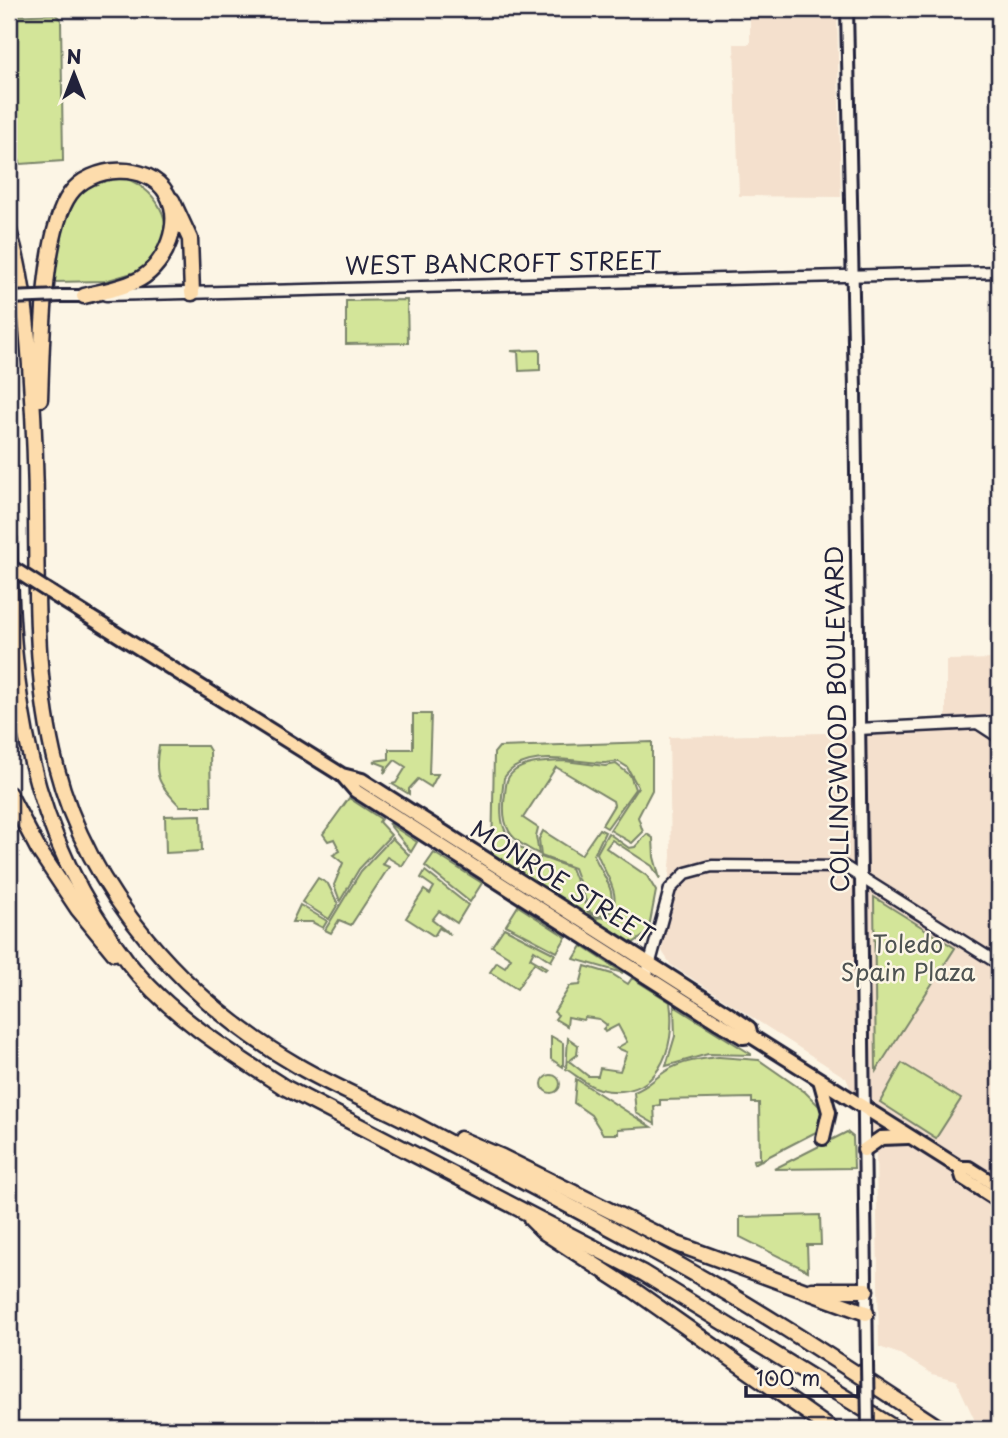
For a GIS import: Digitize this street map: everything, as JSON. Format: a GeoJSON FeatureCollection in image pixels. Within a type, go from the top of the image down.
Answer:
{"type":"FeatureCollection","features":[{"type":"Feature","properties":{"kind":"highway"},"geometry":{"type":"LineString","coordinates":[[36,512],[44,321],[56,232],[65,202],[75,188],[92,177],[114,171],[136,173],[155,182],[176,205],[188,231],[192,249],[194,293]]}},
{"type":"Feature","properties":{"kind":"highway"},"geometry":{"type":"LineString","coordinates":[[84,296],[139,279],[159,262],[171,234],[172,213],[167,193]]}},
{"type":"Feature","properties":{"kind":"highway"},"geometry":{"type":"LineString","coordinates":[[9,231],[22,287],[29,347],[36,512],[37,632],[43,701],[56,768],[93,859],[122,909],[152,946],[204,998],[297,1066],[380,1107],[727,1292],[941,1429]]}},
{"type":"Feature","properties":{"kind":"highway"},"geometry":{"type":"LineString","coordinates":[[9,538],[14,671],[33,772],[52,830],[68,863],[127,961]]}},
{"type":"Feature","properties":{"kind":"highway"},"geometry":{"type":"LineString","coordinates":[[9,795],[38,849],[108,948],[127,961],[203,1031],[275,1082],[594,1246],[709,1312],[896,1429]]}},
{"type":"Feature","properties":{"kind":"highway"},"geometry":{"type":"LineString","coordinates":[[380,1107],[502,1157],[677,1244],[866,1313]]}},
{"type":"Feature","properties":{"kind":"highway"},"geometry":{"type":"LineString","coordinates":[[526,1213],[544,1232],[635,1291],[831,1429]]}},
{"type":"Feature","properties":{"kind":"highway"},"geometry":{"type":"LineString","coordinates":[[801,1290],[866,1290]]}},
{"type":"Feature","properties":{"kind":"main road","name":"COLLINGWOOD BOULEVARD"},"geometry":{"type":"LineString","coordinates":[[847,9],[868,1429]]}},
{"type":"Feature","properties":{"kind":"main road","name":"WEST BANCROFT STREET"},"geometry":{"type":"LineString","coordinates":[[9,298],[84,296]]}},
{"type":"Feature","properties":{"kind":"main road","name":"MONROE STREET"},"geometry":{"type":"LineString","coordinates":[[9,566],[342,775],[362,780],[648,970],[749,1028],[751,1036],[863,1111],[960,1168],[969,1168],[999,1187]]}},
{"type":"Feature","properties":{"kind":"main road"},"geometry":{"type":"LineString","coordinates":[[820,1080],[828,1112],[823,1138]]}},
{"type":"Feature","properties":{"kind":"main road"},"geometry":{"type":"LineString","coordinates":[[864,1150],[881,1138],[910,1137]]}},
{"type":"Feature","properties":{"kind":"main road","name":"MONROE STREET"},"geometry":{"type":"LineString","coordinates":[[960,1168],[963,1178],[999,1201]]}},
{"type":"Feature","properties":{"kind":"street","name":"WEST BANCROFT STREET"},"geometry":{"type":"LineString","coordinates":[[84,296],[999,272]]}},
{"type":"Feature","properties":{"kind":"street"},"geometry":{"type":"LineString","coordinates":[[858,729],[999,722]]}},
{"type":"Feature","properties":{"kind":"street"},"geometry":{"type":"LineString","coordinates":[[978,723],[999,737]]}},
{"type":"Feature","properties":{"kind":"street"},"geometry":{"type":"LineString","coordinates":[[648,970],[664,903],[677,880],[702,867],[834,864],[861,875],[999,964]]}},
{"type":"Feature","properties":{"kind":"shaded area"},"geometry":{"type":"Polygon","coordinates":[[[750,9],[837,9],[841,197],[739,196],[734,44],[750,44],[750,9]]]}},
{"type":"Feature","properties":{"kind":"shaded area"},"geometry":{"type":"Polygon","coordinates":[[[999,659],[999,1429],[984,1429],[977,1425],[956,1380],[932,1374],[900,1354],[879,1347],[876,1149],[846,1078],[671,965],[662,951],[671,856],[669,737],[946,730],[946,660],[999,659]]]}},
{"type":"Feature","properties":{"kind":"green space"},"geometry":{"type":"Polygon","coordinates":[[[55,14],[61,20],[63,161],[21,164],[9,141],[9,16],[55,14]]]}},
{"type":"Feature","properties":{"kind":"green space"},"geometry":{"type":"Polygon","coordinates":[[[121,177],[144,188],[159,206],[165,229],[164,242],[158,254],[139,275],[136,272],[105,281],[54,282],[62,229],[75,199],[86,188],[101,180],[121,177]]]}},
{"type":"Feature","properties":{"kind":"green space"},"geometry":{"type":"Polygon","coordinates":[[[407,300],[408,343],[346,344],[346,301],[407,300]]]}},
{"type":"Feature","properties":{"kind":"green space"},"geometry":{"type":"Polygon","coordinates":[[[540,350],[540,370],[519,371],[518,352],[511,351],[540,350]]]}},
{"type":"Feature","properties":{"kind":"green space"},"geometry":{"type":"Polygon","coordinates":[[[413,714],[431,714],[429,774],[438,774],[431,787],[418,779],[409,789],[409,794],[392,784],[396,783],[406,767],[395,760],[384,773],[386,766],[373,761],[389,759],[389,749],[413,749],[413,714]]]}},
{"type":"Feature","properties":{"kind":"green space"},"geometry":{"type":"Polygon","coordinates":[[[652,742],[652,790],[638,817],[643,832],[632,843],[610,830],[638,787],[627,767],[619,762],[536,760],[523,763],[504,778],[501,816],[507,834],[514,842],[537,857],[533,864],[514,869],[492,855],[494,753],[499,747],[652,742]]]}},
{"type":"Feature","properties":{"kind":"green space"},"geometry":{"type":"Polygon","coordinates":[[[159,746],[207,746],[210,751],[211,806],[180,806],[167,792],[157,773],[159,746]]]}},
{"type":"Feature","properties":{"kind":"green space"},"geometry":{"type":"Polygon","coordinates":[[[565,761],[605,766],[616,764],[630,775],[635,789],[607,828],[602,825],[614,805],[613,801],[556,767],[523,818],[538,828],[536,836],[539,854],[521,844],[509,832],[504,816],[507,782],[512,773],[524,766],[565,761]]]}},
{"type":"Feature","properties":{"kind":"green space"},"geometry":{"type":"Polygon","coordinates":[[[349,798],[381,819],[379,822],[391,835],[359,869],[340,901],[334,885],[343,863],[333,855],[340,851],[334,839],[328,841],[323,834],[349,798]]]}},
{"type":"Feature","properties":{"kind":"green space"},"geometry":{"type":"Polygon","coordinates":[[[201,815],[202,851],[166,853],[165,816],[201,815]]]}},
{"type":"Feature","properties":{"kind":"green space"},"geometry":{"type":"Polygon","coordinates":[[[388,823],[417,842],[411,852],[388,823]]]}},
{"type":"Feature","properties":{"kind":"green space"},"geometry":{"type":"Polygon","coordinates":[[[599,829],[605,832],[594,855],[609,885],[612,900],[606,915],[596,916],[590,912],[574,868],[541,856],[539,839],[543,831],[581,855],[599,829]]]}},
{"type":"Feature","properties":{"kind":"green space"},"geometry":{"type":"Polygon","coordinates":[[[608,833],[629,848],[635,847],[647,834],[653,838],[654,857],[660,879],[652,866],[612,840],[606,848],[647,876],[656,891],[648,933],[633,943],[517,871],[531,867],[541,857],[571,868],[588,912],[595,918],[605,917],[612,910],[614,894],[597,853],[608,833]]]}},
{"type":"Feature","properties":{"kind":"green space"},"geometry":{"type":"Polygon","coordinates":[[[392,838],[409,855],[402,866],[387,857],[382,864],[389,867],[351,925],[339,920],[331,933],[325,930],[361,871],[392,838]]]}},
{"type":"Feature","properties":{"kind":"green space"},"geometry":{"type":"Polygon","coordinates":[[[434,853],[482,883],[470,902],[425,866],[434,853]]]}},
{"type":"Feature","properties":{"kind":"green space"},"geometry":{"type":"Polygon","coordinates":[[[425,871],[468,905],[457,923],[439,911],[432,920],[450,934],[439,928],[434,936],[406,918],[424,890],[430,894],[434,887],[421,878],[425,871]]]}},
{"type":"Feature","properties":{"kind":"green space"},"geometry":{"type":"Polygon","coordinates":[[[318,878],[328,884],[338,904],[329,919],[302,902],[318,878]]]}},
{"type":"Feature","properties":{"kind":"green space","name":"Toledo Spain Plaza"},"geometry":{"type":"Polygon","coordinates":[[[874,897],[955,948],[876,1071],[874,897]]]}},
{"type":"Feature","properties":{"kind":"green space"},"geometry":{"type":"Polygon","coordinates":[[[300,905],[327,921],[323,928],[312,922],[292,922],[300,905]]]}},
{"type":"Feature","properties":{"kind":"green space"},"geometry":{"type":"Polygon","coordinates":[[[518,906],[566,937],[557,952],[506,925],[518,906]]]}},
{"type":"Feature","properties":{"kind":"green space"},"geometry":{"type":"Polygon","coordinates":[[[504,928],[555,954],[551,961],[534,950],[530,958],[547,968],[545,970],[534,963],[517,989],[490,972],[497,962],[505,967],[511,958],[492,946],[504,928]]]}},
{"type":"Feature","properties":{"kind":"green space"},"geometry":{"type":"Polygon","coordinates":[[[582,946],[623,973],[574,959],[582,946]]]}},
{"type":"Feature","properties":{"kind":"green space"},"geometry":{"type":"Polygon","coordinates":[[[585,966],[612,974],[628,984],[632,978],[670,1002],[670,1037],[666,1054],[649,1080],[636,1088],[619,1091],[599,1089],[566,1069],[568,1038],[578,1045],[577,1055],[569,1061],[588,1076],[598,1076],[600,1068],[620,1071],[627,1052],[617,1048],[627,1042],[618,1025],[605,1032],[603,1029],[607,1025],[599,1019],[568,1017],[567,1026],[555,1019],[558,1015],[554,1012],[570,986],[580,985],[585,966]]]}},
{"type":"Feature","properties":{"kind":"green space"},"geometry":{"type":"Polygon","coordinates":[[[674,1006],[751,1055],[708,1054],[666,1066],[675,1036],[674,1006]]]}},
{"type":"Feature","properties":{"kind":"green space"},"geometry":{"type":"Polygon","coordinates":[[[551,1036],[563,1043],[563,1067],[551,1059],[551,1036]]]}},
{"type":"Feature","properties":{"kind":"green space"},"geometry":{"type":"Polygon","coordinates":[[[719,1057],[759,1060],[805,1092],[823,1110],[818,1131],[754,1164],[753,1160],[760,1159],[759,1103],[752,1103],[752,1098],[660,1100],[660,1105],[654,1106],[655,1124],[636,1113],[634,1092],[678,1065],[719,1057]]]}},
{"type":"Feature","properties":{"kind":"green space"},"geometry":{"type":"Polygon","coordinates":[[[902,1063],[961,1099],[936,1138],[880,1102],[902,1063]]]}},
{"type":"Feature","properties":{"kind":"green space"},"geometry":{"type":"Polygon","coordinates":[[[551,1075],[557,1078],[560,1084],[557,1090],[551,1093],[545,1090],[542,1084],[545,1078],[551,1075]]]}},
{"type":"Feature","properties":{"kind":"green space"},"geometry":{"type":"Polygon","coordinates":[[[576,1079],[651,1127],[618,1129],[618,1134],[603,1134],[591,1115],[574,1103],[576,1079]]]}},
{"type":"Feature","properties":{"kind":"green space"},"geometry":{"type":"Polygon","coordinates":[[[847,1132],[853,1137],[854,1168],[774,1169],[847,1132]]]}},
{"type":"Feature","properties":{"kind":"green space"},"geometry":{"type":"Polygon","coordinates":[[[820,1215],[821,1245],[807,1245],[808,1271],[740,1237],[740,1217],[820,1215]]]}}]}
